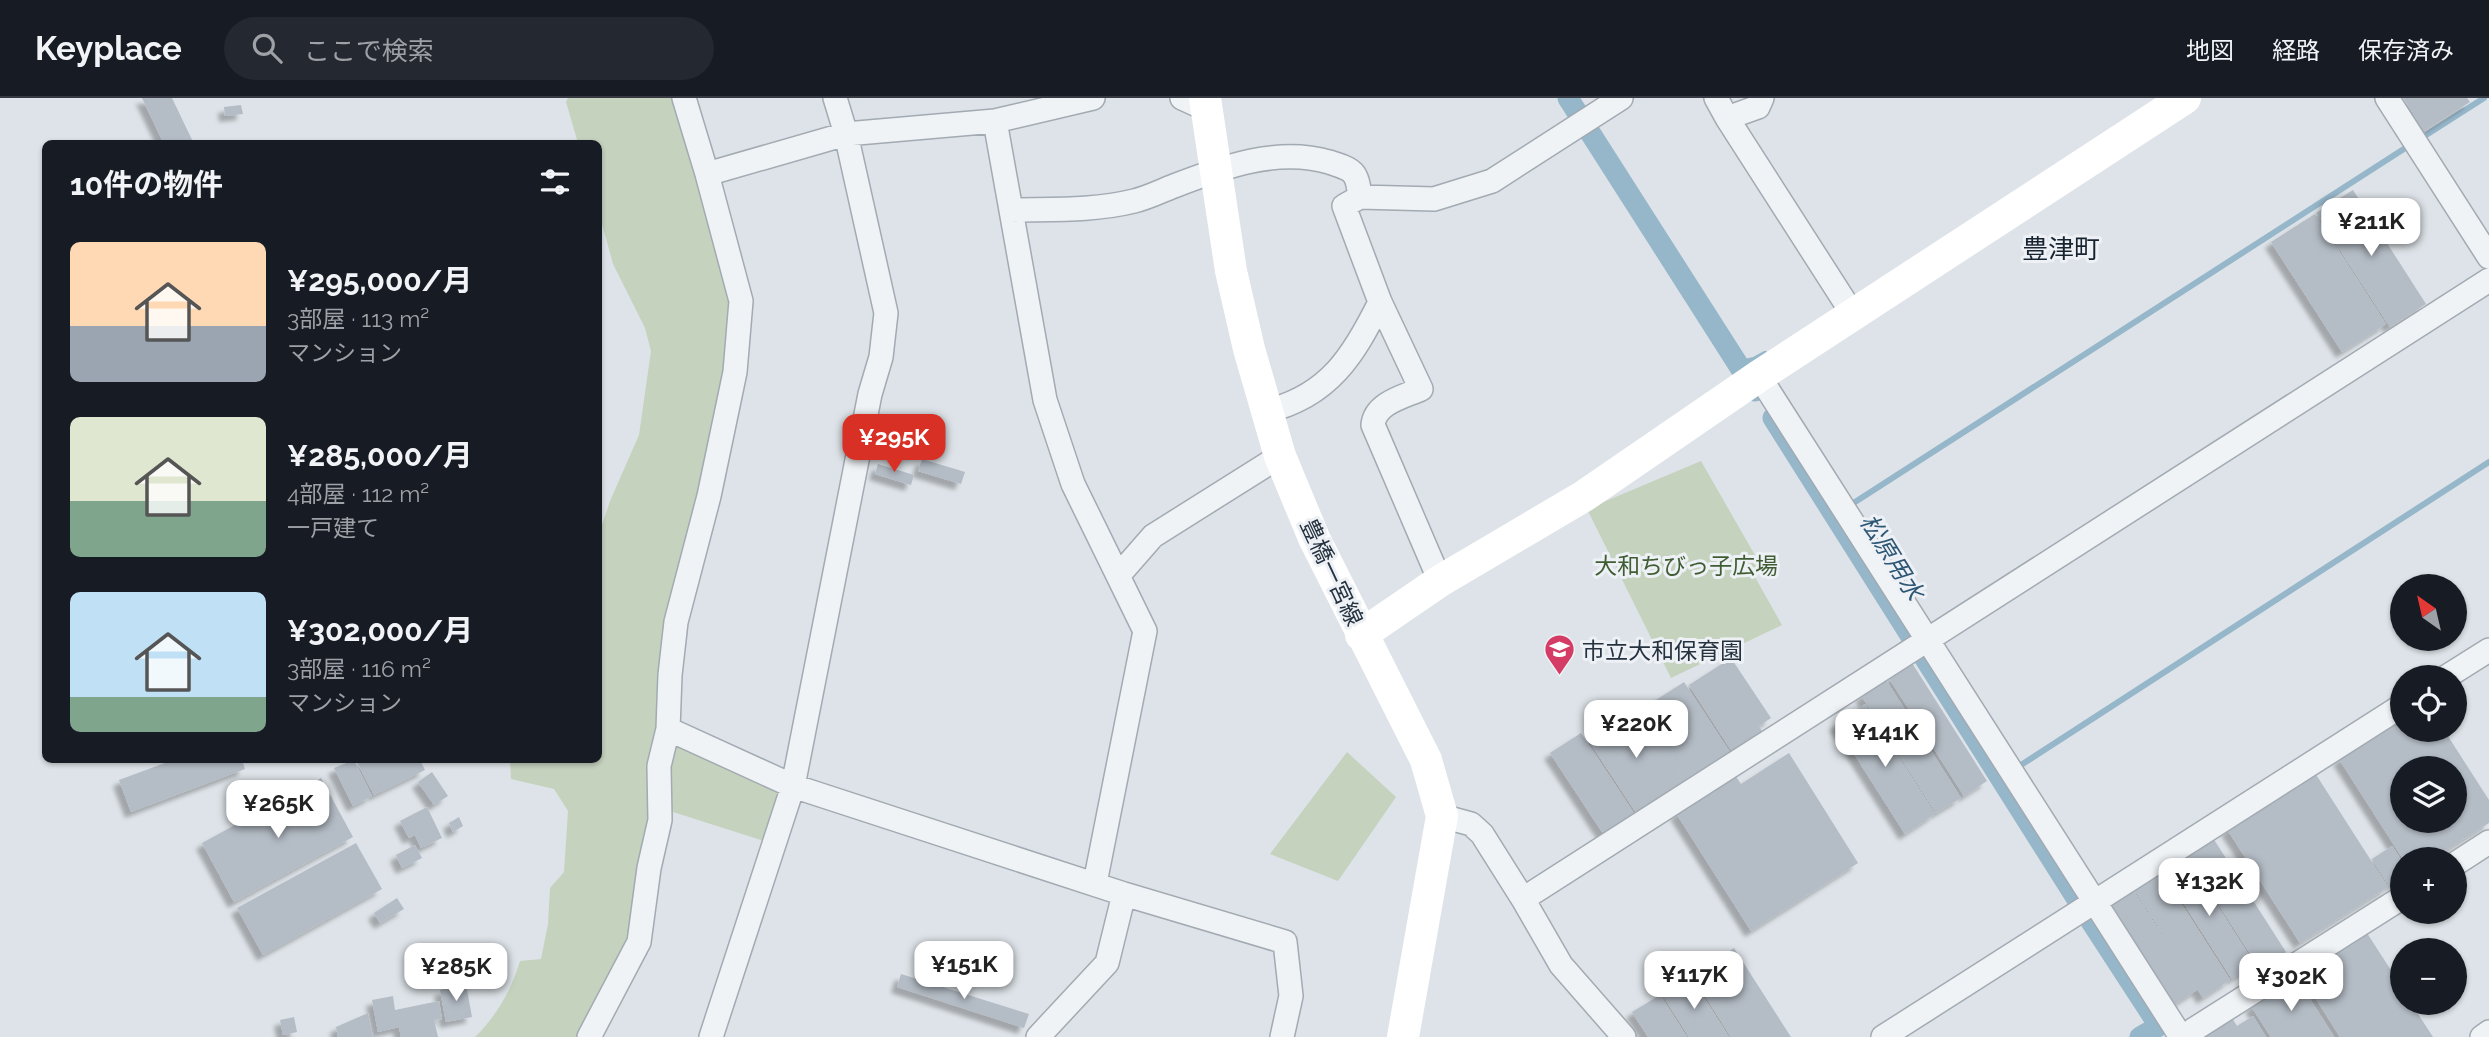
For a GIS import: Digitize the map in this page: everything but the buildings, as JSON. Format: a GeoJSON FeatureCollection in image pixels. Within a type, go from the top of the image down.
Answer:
{"type":"FeatureCollection","features":[{"type":"Feature","properties":{"kind":"street"},"geometry":{"type":"LineString","coordinates":[[589,1037],[639,942],[649,868],[660,820],[659,766],[668,729],[676,622],[709,496],[733,385],[741,300],[684,98]]}},
{"type":"Feature","properties":{"kind":"street"},"geometry":{"type":"LineString","coordinates":[[711,1037],[793,786],[870,394],[881,357],[886,313],[846,134],[835,98]]}},
{"type":"Feature","properties":{"kind":"street"},"geometry":{"type":"LineString","coordinates":[[707,174],[846,134],[995,121],[1093,98]]}},
{"type":"Feature","properties":{"kind":"street"},"geometry":{"type":"LineString","coordinates":[[1440,581],[1373,425],[1374,416],[1380,408],[1421,389],[1380,302],[1344,206],[1360,197],[1434,199],[1492,181],[1621,98]]}},
{"type":"Feature","properties":{"kind":"street"},"geometry":{"type":"LineString","coordinates":[[1722,108],[1758,107],[1762,98]]}},
{"type":"Feature","properties":{"kind":"street"},"geometry":{"type":"LineString","coordinates":[[1361,635],[1440,581],[1584,496],[1759,376],[2185,98]]}},
{"type":"Feature","properties":{"kind":"street"},"geometry":{"type":"LineString","coordinates":[[2387,98],[2489,257]]}},
{"type":"Feature","properties":{"kind":"street","name":"豊橋一宮線"},"geometry":{"type":"LineString","coordinates":[[1197,102],[1217,170],[1231,271],[1249,348],[1280,456],[1314,538],[1426,760],[1443,816],[1403,1037]]}},
{"type":"Feature","properties":{"kind":"street"},"geometry":{"type":"LineString","coordinates":[[1722,108],[1854,316]]}},
{"type":"Feature","properties":{"kind":"street"},"geometry":{"type":"LineString","coordinates":[[995,121],[1045,400],[1073,484],[1145,631],[1095,883]]}},
{"type":"Feature","properties":{"kind":"street"},"geometry":{"type":"LineString","coordinates":[[1012,210],[1070,211],[1134,201],[1217,170],[1272,157],[1311,157],[1351,169],[1358,178],[1360,197]]}},
{"type":"Feature","properties":{"kind":"street"},"geometry":{"type":"LineString","coordinates":[[1523,898],[2489,280]]}},
{"type":"Feature","properties":{"kind":"street"},"geometry":{"type":"LineString","coordinates":[[1267,411],[1287,406],[1315,390],[1340,369],[1360,343],[1380,302]]}},
{"type":"Feature","properties":{"kind":"street"},"geometry":{"type":"LineString","coordinates":[[1759,376],[2181,1037]]}},
{"type":"Feature","properties":{"kind":"street"},"geometry":{"type":"LineString","coordinates":[[1118,576],[1153,536],[1280,456]]}},
{"type":"Feature","properties":{"kind":"street"},"geometry":{"type":"LineString","coordinates":[[2465,665],[2489,650]]}},
{"type":"Feature","properties":{"kind":"street"},"geometry":{"type":"LineString","coordinates":[[1883,1037],[2390,713]]}},
{"type":"Feature","properties":{"kind":"street"},"geometry":{"type":"LineString","coordinates":[[668,729],[793,786],[1124,894],[1286,942],[1291,996],[1282,1037]]}},
{"type":"Feature","properties":{"kind":"street"},"geometry":{"type":"LineString","coordinates":[[1443,816],[1471,824],[1482,834],[1561,965],[1623,1037]]}},
{"type":"Feature","properties":{"kind":"street"},"geometry":{"type":"LineString","coordinates":[[2467,856],[2489,842]]}},
{"type":"Feature","properties":{"kind":"street"},"geometry":{"type":"LineString","coordinates":[[1038,1037],[1107,963],[1124,894]]}},
{"type":"Feature","properties":{"kind":"street"},"geometry":{"type":"LineString","coordinates":[[2190,1037],[2193,1030],[2390,905]]}},
{"type":"Feature","properties":{"kind":"street"},"geometry":{"type":"LineString","coordinates":[[2482,1037],[2489,1032]]}},
{"type":"Feature","properties":{"kind":"green space"},"geometry":{"type":"Polygon","coordinates":[[[568,98],[675,98],[732,293],[729,370],[653,800],[634,925],[624,951],[580,1037],[475,1037],[490,1021],[502,1002],[520,961],[541,959],[548,924],[550,888],[564,872],[568,811],[554,789],[511,779],[510,763],[602,763],[602,525],[639,435],[651,351],[645,328],[613,264],[602,224],[602,140],[577,140],[566,102],[568,98]]]}},
{"type":"Feature","properties":{"kind":"green space","name":"大和ちびっ子広場"},"geometry":{"type":"Polygon","coordinates":[[[1701,461],[1760,564],[1751,570],[1782,625],[1671,678],[1587,509],[1701,461]]]}},
{"type":"Feature","properties":{"kind":"green space"},"geometry":{"type":"Polygon","coordinates":[[[675,745],[782,792],[767,842],[670,811],[666,760],[675,745]]]}},
{"type":"Feature","properties":{"kind":"green space"},"geometry":{"type":"Polygon","coordinates":[[[1347,752],[1396,797],[1338,881],[1270,854],[1347,752]]]}},
{"type":"Feature","properties":{"kind":"waterway","name":"松原用水"},"geometry":{"type":"LineString","coordinates":[[1568,98],[1755,391]]}},
{"type":"Feature","properties":{"kind":"waterway"},"geometry":{"type":"LineString","coordinates":[[2423,137],[2484,98]]}},
{"type":"Feature","properties":{"kind":"waterway"},"geometry":{"type":"LineString","coordinates":[[1852,504],[2410,145]]}},
{"type":"Feature","properties":{"kind":"waterway"},"geometry":{"type":"LineString","coordinates":[[1736,364],[1765,354]]}},
{"type":"Feature","properties":{"kind":"waterway","name":"松原用水"},"geometry":{"type":"LineString","coordinates":[[1773,418],[2159,1026],[2140,1037]]}},
{"type":"Feature","properties":{"kind":"waterway"},"geometry":{"type":"LineString","coordinates":[[2021,765],[2489,462]]}},
{"type":"Feature","properties":{"kind":"place","name":"市立大和保育園"},"geometry":{"type":"Point","coordinates":[1559,677]}},
{"type":"Feature","properties":{"kind":"district","name":"豊津町"},"geometry":{"type":"Point","coordinates":[2061,249]}}]}
